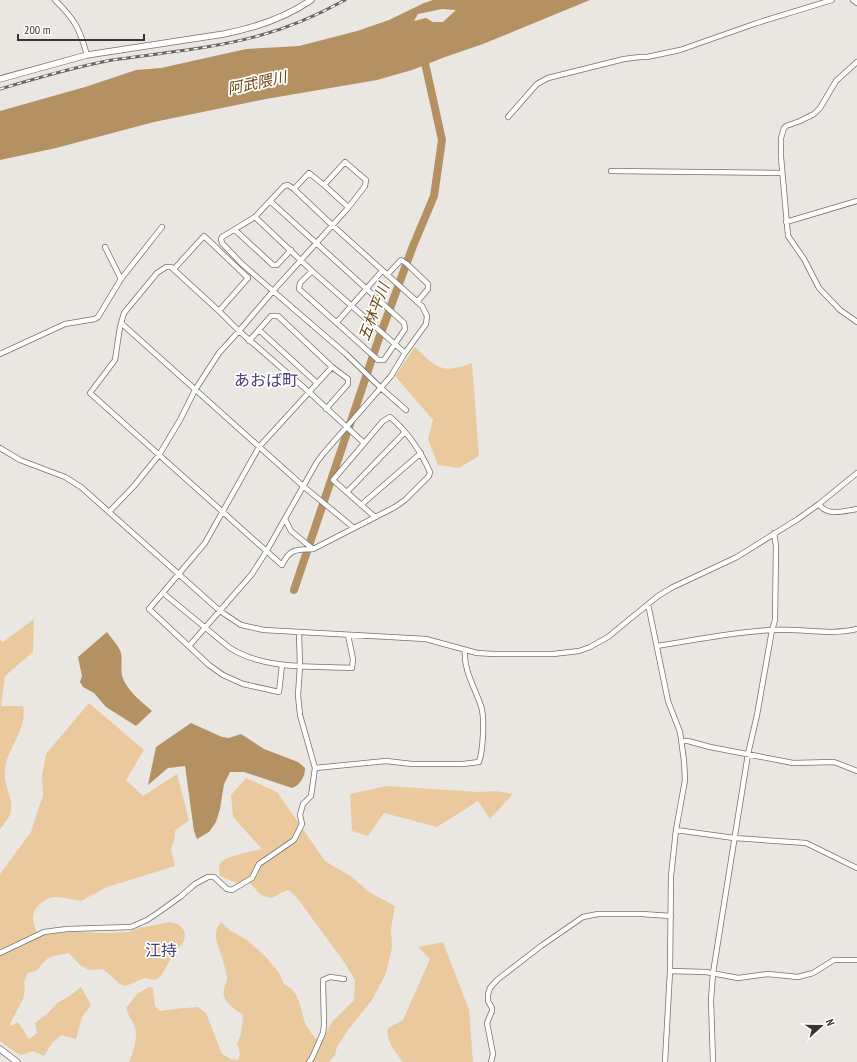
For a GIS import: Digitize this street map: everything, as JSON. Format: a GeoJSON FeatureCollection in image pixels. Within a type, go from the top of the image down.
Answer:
{"type":"FeatureCollection","features":[{"type":"Feature","properties":{"kind":"main road"},"geometry":{"type":"LineString","coordinates":[[0,80],[86,55],[224,34],[241,30],[277,18],[304,5],[310,0]]}},
{"type":"Feature","properties":{"kind":"main road"},"geometry":{"type":"LineString","coordinates":[[0,1049],[17,1062]]}},
{"type":"Feature","properties":{"kind":"street"},"geometry":{"type":"LineString","coordinates":[[55,0],[76,23],[82,38],[86,55]]}},
{"type":"Feature","properties":{"kind":"street"},"geometry":{"type":"LineString","coordinates":[[508,117],[537,84],[548,78],[624,59],[647,57],[680,50],[829,0]]}},
{"type":"Feature","properties":{"kind":"street"},"geometry":{"type":"LineString","coordinates":[[853,0],[857,3]]}},
{"type":"Feature","properties":{"kind":"street"},"geometry":{"type":"LineString","coordinates":[[857,62],[836,81],[820,108],[814,114],[786,126],[781,138],[782,173],[788,236],[804,259],[819,288],[840,310],[857,322]]}},
{"type":"Feature","properties":{"kind":"street"},"geometry":{"type":"LineString","coordinates":[[109,512],[134,486],[159,455],[180,420],[195,390],[219,353],[332,226],[365,186],[366,180],[347,162],[344,162],[324,186]]}},
{"type":"Feature","properties":{"kind":"street"},"geometry":{"type":"LineString","coordinates":[[611,171],[782,173]]}},
{"type":"Feature","properties":{"kind":"street"},"geometry":{"type":"LineString","coordinates":[[294,189],[309,173],[348,207]]}},
{"type":"Feature","properties":{"kind":"street"},"geometry":{"type":"LineString","coordinates":[[189,646],[252,574],[323,454],[346,427],[381,388],[391,376],[405,353],[420,333],[426,321],[427,316],[422,306],[332,226],[294,189],[286,185],[255,217],[222,237],[221,242],[241,262],[346,354],[381,388],[406,410]]}},
{"type":"Feature","properties":{"kind":"street"},"geometry":{"type":"LineString","coordinates":[[270,201],[404,323],[405,329],[384,360],[378,360],[299,288],[300,283],[312,271]]}},
{"type":"Feature","properties":{"kind":"street"},"geometry":{"type":"LineString","coordinates":[[786,222],[857,201]]}},
{"type":"Feature","properties":{"kind":"street"},"geometry":{"type":"LineString","coordinates":[[255,217],[312,271],[405,353]]}},
{"type":"Feature","properties":{"kind":"street"},"geometry":{"type":"LineString","coordinates":[[0,354],[64,324],[95,319],[103,310],[110,296],[121,280],[162,227]]}},
{"type":"Feature","properties":{"kind":"street"},"geometry":{"type":"LineString","coordinates":[[235,230],[273,265],[278,265],[290,250]]}},
{"type":"Feature","properties":{"kind":"street"},"geometry":{"type":"LineString","coordinates":[[174,269],[204,236],[248,278],[219,311]]}},
{"type":"Feature","properties":{"kind":"street"},"geometry":{"type":"LineString","coordinates":[[106,247],[121,280]]}},
{"type":"Feature","properties":{"kind":"street"},"geometry":{"type":"LineString","coordinates":[[388,275],[401,260],[407,264],[428,284],[429,287],[417,302]]}},
{"type":"Feature","properties":{"kind":"street"},"geometry":{"type":"LineString","coordinates":[[364,443],[309,392],[238,332],[219,311],[174,269],[166,267],[157,272],[124,313],[115,360],[90,393],[282,565],[286,556],[294,550],[313,549],[354,528],[400,504],[429,476],[430,472],[413,440],[389,417],[383,421],[333,480],[375,517]]}},
{"type":"Feature","properties":{"kind":"street"},"geometry":{"type":"LineString","coordinates":[[337,322],[382,271]]}},
{"type":"Feature","properties":{"kind":"street"},"geometry":{"type":"LineString","coordinates":[[249,341],[271,316],[278,316],[348,379],[349,383],[326,409]]}},
{"type":"Feature","properties":{"kind":"street"},"geometry":{"type":"LineString","coordinates":[[121,323],[303,486],[354,528]]}},
{"type":"Feature","properties":{"kind":"street"},"geometry":{"type":"LineString","coordinates":[[259,330],[317,383]]}},
{"type":"Feature","properties":{"kind":"street"},"geometry":{"type":"LineString","coordinates":[[282,665],[279,692],[243,684],[223,675],[209,665],[149,609],[205,543],[259,447],[332,366]]}},
{"type":"Feature","properties":{"kind":"street"},"geometry":{"type":"LineString","coordinates":[[347,492],[405,432]]}},
{"type":"Feature","properties":{"kind":"street"},"geometry":{"type":"LineString","coordinates":[[0,448],[20,460],[65,477],[80,487],[220,611],[241,625],[264,630],[299,633],[426,640],[465,650],[512,655],[553,654],[585,649],[608,637],[648,604],[679,583],[716,568],[737,557],[798,519],[857,473]]}},
{"type":"Feature","properties":{"kind":"street"},"geometry":{"type":"LineString","coordinates":[[361,505],[421,453]]}},
{"type":"Feature","properties":{"kind":"street"},"geometry":{"type":"LineString","coordinates":[[819,504],[822,509],[828,512],[843,512],[857,509]]}},
{"type":"Feature","properties":{"kind":"street"},"geometry":{"type":"LineString","coordinates":[[285,519],[291,531],[313,549]]}},
{"type":"Feature","properties":{"kind":"street"},"geometry":{"type":"LineString","coordinates":[[713,1062],[711,1000],[713,973],[748,754],[757,715],[776,610],[776,546],[774,533]]}},
{"type":"Feature","properties":{"kind":"street"},"geometry":{"type":"LineString","coordinates":[[163,593],[230,648],[254,660],[282,665],[352,668],[353,659],[348,636]]}},
{"type":"Feature","properties":{"kind":"street"},"geometry":{"type":"LineString","coordinates":[[648,604],[668,701],[680,732],[684,761],[684,780],[676,830],[671,876],[670,971],[665,1062]]}},
{"type":"Feature","properties":{"kind":"street"},"geometry":{"type":"LineString","coordinates":[[657,646],[772,630],[846,632],[857,629]]}},
{"type":"Feature","properties":{"kind":"street"},"geometry":{"type":"LineString","coordinates":[[0,953],[44,932],[67,929],[131,926],[147,920],[180,897],[194,884],[208,877],[214,878],[227,889],[232,890],[252,878],[259,864],[289,845],[297,836],[302,824],[300,815],[303,804],[311,796],[315,768],[300,715],[298,695],[300,666],[299,633]]}},
{"type":"Feature","properties":{"kind":"street"},"geometry":{"type":"LineString","coordinates":[[315,768],[386,761],[412,764],[463,764],[479,762],[483,717],[481,707],[465,662],[465,650]]}},
{"type":"Feature","properties":{"kind":"street"},"geometry":{"type":"LineString","coordinates":[[682,741],[793,762],[834,762],[857,771]]}},
{"type":"Feature","properties":{"kind":"street"},"geometry":{"type":"LineString","coordinates":[[676,830],[734,838],[806,843],[857,868]]}},
{"type":"Feature","properties":{"kind":"street"},"geometry":{"type":"LineString","coordinates":[[491,1062],[493,1054],[487,1023],[492,1008],[488,1002],[488,994],[490,988],[497,980],[541,946],[581,918],[598,914],[642,914],[671,916]]}},
{"type":"Feature","properties":{"kind":"street"},"geometry":{"type":"LineString","coordinates":[[670,971],[713,973],[734,978],[768,974],[798,977],[813,973],[834,960],[857,960]]}},
{"type":"Feature","properties":{"kind":"street"},"geometry":{"type":"LineString","coordinates":[[309,1062],[323,1033],[323,980],[330,977],[344,979]]}},
{"type":"Feature","properties":{"kind":"shaded area"},"geometry":{"type":"Polygon","coordinates":[[[415,347],[435,365],[447,369],[472,363],[479,456],[459,468],[438,465],[428,439],[433,420],[395,376],[415,347]]]}},
{"type":"Feature","properties":{"kind":"shaded area"},"geometry":{"type":"Polygon","coordinates":[[[34,619],[33,652],[5,676],[1,706],[23,706],[24,715],[20,731],[6,763],[5,780],[11,800],[11,807],[7,820],[0,829],[0,640],[3,642],[34,619]]]}},
{"type":"Feature","properties":{"kind":"shaded area"},"geometry":{"type":"Polygon","coordinates":[[[89,703],[144,750],[126,780],[143,796],[177,774],[189,820],[175,831],[171,849],[175,866],[107,887],[81,901],[52,897],[40,903],[35,910],[33,920],[37,936],[68,932],[129,932],[139,928],[170,922],[178,924],[184,930],[185,936],[183,943],[174,953],[161,976],[155,980],[144,978],[126,986],[120,984],[103,969],[89,970],[80,965],[69,953],[53,956],[47,959],[37,970],[28,973],[24,982],[25,990],[23,999],[10,1024],[11,1026],[18,1022],[29,1039],[37,1033],[35,1023],[47,1014],[57,1003],[81,987],[91,1005],[82,1017],[76,1039],[61,1035],[52,1043],[44,1056],[33,1051],[21,1055],[0,1041],[0,874],[31,832],[43,795],[42,776],[46,754],[89,703]]]}},
{"type":"Feature","properties":{"kind":"shaded area"},"geometry":{"type":"Polygon","coordinates":[[[246,778],[277,792],[325,861],[352,877],[369,892],[395,906],[391,929],[392,948],[386,973],[372,1000],[348,1030],[337,1047],[335,1055],[329,1062],[129,1062],[134,1049],[136,1034],[134,1025],[126,1008],[137,994],[149,987],[153,988],[155,1006],[160,1011],[198,1007],[206,1013],[222,1054],[231,1059],[238,1060],[240,1054],[237,1044],[241,1034],[243,1015],[229,1004],[224,996],[227,978],[226,970],[216,939],[216,930],[221,922],[231,931],[247,940],[266,957],[279,973],[284,984],[294,992],[299,1002],[306,1025],[318,1041],[322,1040],[332,1022],[354,1000],[355,980],[344,962],[298,899],[290,891],[287,890],[271,898],[261,895],[248,881],[237,883],[220,876],[219,867],[223,861],[239,854],[262,849],[233,817],[231,795],[246,778]]]}},
{"type":"Feature","properties":{"kind":"shaded area"},"geometry":{"type":"Polygon","coordinates":[[[387,786],[479,792],[495,791],[513,794],[490,819],[478,801],[437,827],[384,813],[368,836],[352,831],[350,794],[387,786]]]}},
{"type":"Feature","properties":{"kind":"shaded area"},"geometry":{"type":"Polygon","coordinates":[[[443,942],[469,1010],[473,1062],[403,1062],[390,1042],[387,1033],[388,1028],[403,1020],[430,959],[418,947],[443,942]]]}},
{"type":"Feature","properties":{"kind":"water","name":"阿武隈川"},"geometry":{"type":"Polygon","coordinates":[[[433,0],[590,0],[483,44],[412,70],[377,80],[266,99],[154,122],[56,148],[0,160],[0,111],[85,87],[136,70],[161,68],[246,49],[299,46],[357,31],[389,20],[433,0]],[[442,9],[418,14],[414,21],[426,18],[433,22],[443,22],[456,10],[442,9]]]}},
{"type":"Feature","properties":{"kind":"water"},"geometry":{"type":"Polygon","coordinates":[[[107,632],[120,650],[124,681],[140,701],[152,711],[136,726],[106,707],[94,693],[83,687],[80,682],[82,676],[78,657],[107,632]]]}},
{"type":"Feature","properties":{"kind":"water"},"geometry":{"type":"Polygon","coordinates":[[[191,723],[222,737],[229,738],[241,734],[264,749],[298,762],[305,768],[300,783],[292,788],[244,772],[230,772],[224,784],[220,809],[216,822],[209,832],[197,839],[194,831],[185,766],[168,768],[148,785],[156,747],[191,723]]]}},
{"type":"Feature","properties":{"kind":"waterway","name":"五林平川"},"geometry":{"type":"LineString","coordinates":[[294,590],[378,341],[413,246],[434,196],[442,140],[425,63],[425,54]]}},
{"type":"Feature","properties":{"kind":"railway"},"geometry":{"type":"LineString","coordinates":[[0,89],[56,73],[112,60],[204,47],[258,36],[303,21],[345,0]]}},
{"type":"Feature","properties":{"kind":"district","name":"あおば町"},"geometry":{"type":"Point","coordinates":[266,380]}},
{"type":"Feature","properties":{"kind":"district","name":"江持"},"geometry":{"type":"Point","coordinates":[161,950]}}]}
